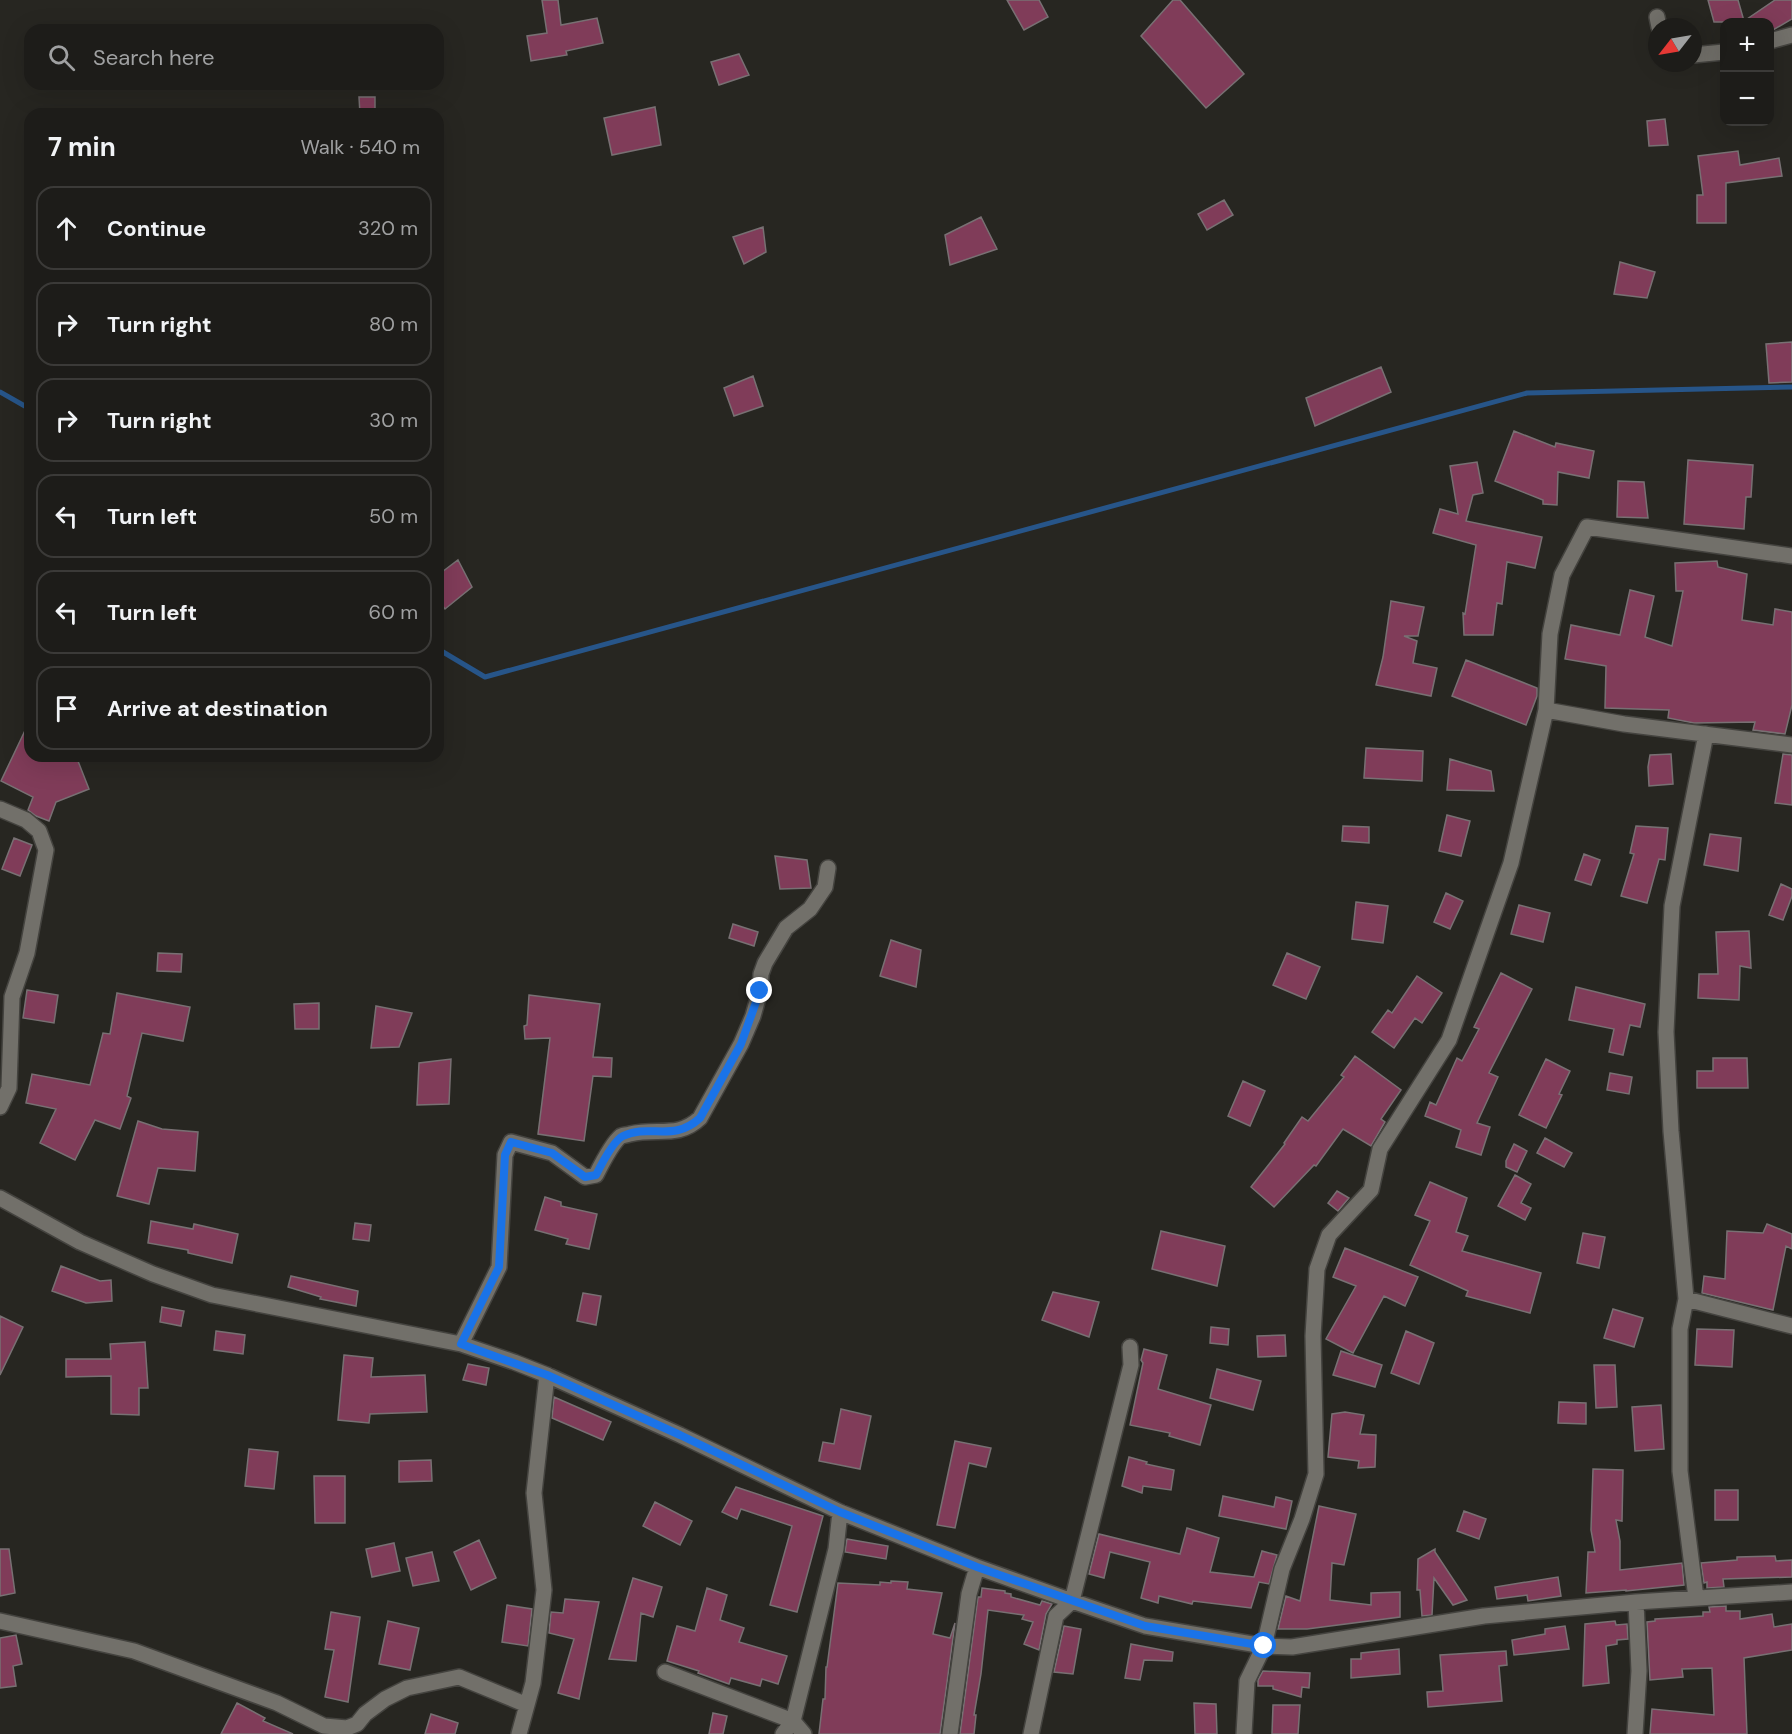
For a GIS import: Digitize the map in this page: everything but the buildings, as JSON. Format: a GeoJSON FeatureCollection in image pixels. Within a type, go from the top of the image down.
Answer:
{"type":"FeatureCollection","features":[{"type":"Feature","properties":{"kind":"street"},"geometry":{"type":"LineString","coordinates":[[1774,40],[1792,35]]}},
{"type":"Feature","properties":{"kind":"street"},"geometry":{"type":"LineString","coordinates":[[1702,54],[1720,52]]}},
{"type":"Feature","properties":{"kind":"street"},"geometry":{"type":"LineString","coordinates":[[1244,1734],[1247,1681],[1264,1646],[1282,1569],[1302,1519],[1316,1474],[1313,1336],[1317,1269],[1329,1235],[1371,1191],[1380,1149],[1449,1040],[1511,863],[1546,710],[1550,634],[1562,575],[1587,527],[1792,556]]}},
{"type":"Feature","properties":{"kind":"street"},"geometry":{"type":"LineString","coordinates":[[1546,710],[1624,724],[1792,745]]}},
{"type":"Feature","properties":{"kind":"street"},"geometry":{"type":"LineString","coordinates":[[1696,1598],[1680,1471],[1680,1329],[1686,1299],[1671,1131],[1666,1032],[1672,906],[1706,734]]}},
{"type":"Feature","properties":{"kind":"street"},"geometry":{"type":"LineString","coordinates":[[0,809],[26,820],[39,831],[46,850],[27,953],[12,997],[9,1089],[0,1107]]}},
{"type":"Feature","properties":{"kind":"street"},"geometry":{"type":"LineString","coordinates":[[461,1344],[499,1267],[505,1155],[511,1142],[552,1153],[585,1177],[596,1175],[621,1136],[639,1132],[670,1132],[691,1126],[700,1118],[741,1044],[753,1016],[765,963],[786,928],[810,909],[825,887],[828,868]]}},
{"type":"Feature","properties":{"kind":"street"},"geometry":{"type":"LineString","coordinates":[[0,1198],[80,1242],[153,1274],[212,1295],[461,1344],[547,1375],[680,1435],[840,1512],[977,1567],[1145,1626],[1264,1646],[1292,1647],[1484,1616],[1636,1602],[1792,1592]]}},
{"type":"Feature","properties":{"kind":"street"},"geometry":{"type":"LineString","coordinates":[[1686,1299],[1792,1326]]}},
{"type":"Feature","properties":{"kind":"street"},"geometry":{"type":"LineString","coordinates":[[1031,1734],[1056,1616],[1072,1601],[1131,1365],[1130,1347]]}},
{"type":"Feature","properties":{"kind":"street"},"geometry":{"type":"LineString","coordinates":[[519,1734],[533,1683],[544,1590],[534,1493],[547,1375]]}},
{"type":"Feature","properties":{"kind":"street"},"geometry":{"type":"LineString","coordinates":[[783,1734],[793,1721],[836,1549],[840,1512]]}},
{"type":"Feature","properties":{"kind":"street"},"geometry":{"type":"LineString","coordinates":[[950,1734],[969,1594],[977,1567]]}},
{"type":"Feature","properties":{"kind":"street"},"geometry":{"type":"LineString","coordinates":[[1635,1734],[1639,1671],[1636,1602]]}},
{"type":"Feature","properties":{"kind":"street"},"geometry":{"type":"LineString","coordinates":[[0,1621],[134,1651],[277,1703],[324,1726],[347,1728],[357,1724],[365,1714],[385,1699],[407,1688],[459,1677],[527,1705]]}},
{"type":"Feature","properties":{"kind":"street"},"geometry":{"type":"LineString","coordinates":[[664,1672],[793,1721],[804,1734]]}},
{"type":"Feature","properties":{"kind":"waterway"},"geometry":{"type":"LineString","coordinates":[[444,653],[485,677],[1527,393],[1792,387]]}},
{"type":"Feature","properties":{"kind":"waterway"},"geometry":{"type":"LineString","coordinates":[[0,392],[24,406]]}},
{"type":"Feature","properties":{"kind":"route"},"geometry":{"type":"LineString","coordinates":[[760,991],[753,1016],[741,1044],[700,1118],[691,1126],[670,1132],[639,1132],[621,1136],[596,1175],[585,1177],[552,1153],[511,1142],[505,1155],[499,1267],[461,1344],[547,1375],[680,1435],[840,1512],[977,1567],[1145,1626],[1264,1646]]}}]}
